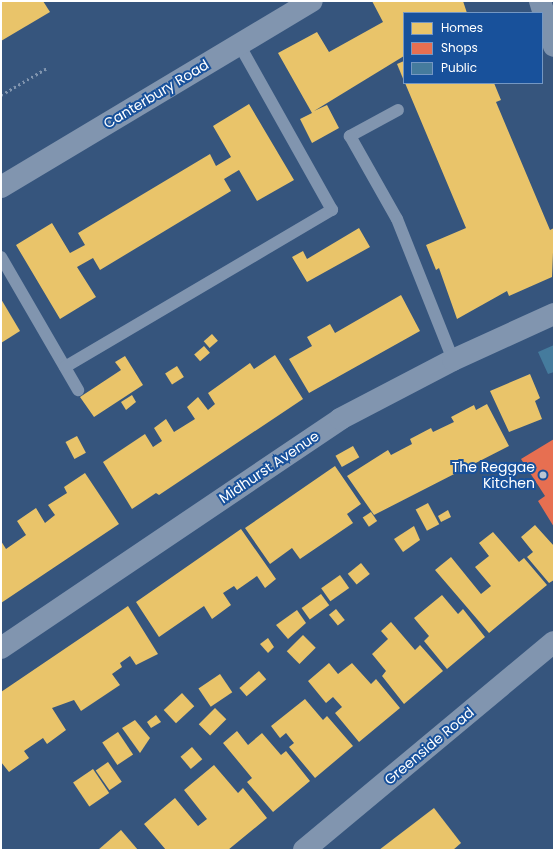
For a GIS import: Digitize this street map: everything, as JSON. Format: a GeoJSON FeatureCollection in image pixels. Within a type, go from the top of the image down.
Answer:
{"type":"FeatureCollection","features":[{"type":"Feature","properties":{"kind":"main road"},"geometry":{"type":"LineString","coordinates":[[540,1],[554,46]]}},
{"type":"Feature","properties":{"kind":"street","name":"Canterbury Road"},"geometry":{"type":"LineString","coordinates":[[1,186],[307,2]]}},
{"type":"Feature","properties":{"kind":"street","name":"Midhurst Avenue"},"geometry":{"type":"LineString","coordinates":[[1,648],[340,419],[453,360],[554,314]]}},
{"type":"Feature","properties":{"kind":"street","name":"Greenside Road"},"geometry":{"type":"LineString","coordinates":[[304,850],[554,642]]}},
{"type":"Feature","properties":{"kind":"lane"},"geometry":{"type":"LineString","coordinates":[[65,367],[332,210],[239,44]]}},
{"type":"Feature","properties":{"kind":"lane"},"geometry":{"type":"LineString","coordinates":[[398,110],[350,136],[397,219],[453,360]]}},
{"type":"Feature","properties":{"kind":"lane"},"geometry":{"type":"LineString","coordinates":[[1,257],[78,390]]}},
{"type":"Feature","properties":{"kind":"path"},"geometry":{"type":"LineString","coordinates":[[1,95],[47,68]]}},
{"type":"Feature","properties":{"kind":"building: Homes"},"geometry":{"type":"Polygon","coordinates":[[[1,1],[43,1],[50,12],[1,41],[1,1]]]}},
{"type":"Feature","properties":{"kind":"building: Homes"},"geometry":{"type":"Polygon","coordinates":[[[372,1],[463,1],[467,12],[403,12],[403,57],[314,111],[327,105],[339,128],[312,143],[300,119],[312,113],[278,53],[317,32],[329,52],[383,22],[372,1]]]}},
{"type":"Feature","properties":{"kind":"building: Homes"},"geometry":{"type":"Polygon","coordinates":[[[403,61],[403,79],[397,64],[403,61]]]}},
{"type":"Feature","properties":{"kind":"building: Homes"},"geometry":{"type":"Polygon","coordinates":[[[405,84],[494,84],[501,100],[496,102],[550,230],[554,228],[552,277],[509,296],[507,291],[457,319],[439,268],[436,270],[426,245],[466,228],[405,84]]]}},
{"type":"Feature","properties":{"kind":"building: Homes"},"geometry":{"type":"Polygon","coordinates":[[[249,104],[294,180],[257,201],[239,170],[224,179],[231,191],[100,270],[93,258],[77,267],[96,297],[60,319],[16,245],[52,223],[70,253],[85,245],[78,233],[210,154],[216,166],[231,157],[213,126],[249,104]]]}},
{"type":"Feature","properties":{"kind":"building: Homes"},"geometry":{"type":"Polygon","coordinates":[[[359,228],[370,247],[307,282],[292,257],[303,251],[307,259],[359,228]]]}},
{"type":"Feature","properties":{"kind":"building: Homes"},"geometry":{"type":"Polygon","coordinates":[[[401,295],[420,331],[309,393],[289,359],[312,346],[307,337],[330,324],[335,333],[401,295]]]}},
{"type":"Feature","properties":{"kind":"building: Homes"},"geometry":{"type":"Polygon","coordinates":[[[1,299],[20,331],[1,343],[1,299]]]}},
{"type":"Feature","properties":{"kind":"building: Homes"},"geometry":{"type":"Polygon","coordinates":[[[212,334],[218,341],[210,348],[204,341],[212,334]]]}},
{"type":"Feature","properties":{"kind":"building: Homes"},"geometry":{"type":"Polygon","coordinates":[[[204,346],[210,353],[200,361],[194,355],[204,346]]]}},
{"type":"Feature","properties":{"kind":"building: Homes"},"geometry":{"type":"Polygon","coordinates":[[[275,355],[303,399],[159,495],[156,493],[132,509],[103,462],[145,434],[153,447],[162,441],[154,428],[166,419],[174,432],[195,419],[187,407],[198,397],[208,410],[215,404],[208,393],[250,363],[254,369],[275,355]]]}},
{"type":"Feature","properties":{"kind":"building: Homes"},"geometry":{"type":"Polygon","coordinates":[[[125,356],[143,385],[94,417],[80,397],[121,370],[115,362],[125,356]]]}},
{"type":"Feature","properties":{"kind":"building: Homes"},"geometry":{"type":"Polygon","coordinates":[[[177,366],[184,377],[172,384],[165,373],[177,366]]]}},
{"type":"Feature","properties":{"kind":"building: Homes"},"geometry":{"type":"Polygon","coordinates":[[[530,374],[540,398],[535,401],[542,419],[509,432],[490,391],[530,374]]]}},
{"type":"Feature","properties":{"kind":"building: Homes"},"geometry":{"type":"Polygon","coordinates":[[[132,395],[136,402],[126,410],[121,402],[132,395]]]}},
{"type":"Feature","properties":{"kind":"building: Homes"},"geometry":{"type":"Polygon","coordinates":[[[487,404],[509,446],[374,515],[347,476],[388,450],[391,455],[412,444],[410,439],[431,428],[433,432],[454,422],[451,417],[474,405],[476,410],[487,404]]]}},
{"type":"Feature","properties":{"kind":"building: Homes"},"geometry":{"type":"Polygon","coordinates":[[[77,436],[86,453],[74,459],[66,442],[77,436]]]}},
{"type":"Feature","properties":{"kind":"building: Homes"},"geometry":{"type":"Polygon","coordinates":[[[353,446],[359,457],[342,467],[336,456],[353,446]]]}},
{"type":"Feature","properties":{"kind":"building: Homes"},"geometry":{"type":"Polygon","coordinates":[[[335,466],[361,504],[347,514],[353,523],[300,559],[292,548],[270,564],[245,528],[335,466]]]}},
{"type":"Feature","properties":{"kind":"building: Homes"},"geometry":{"type":"Polygon","coordinates":[[[85,473],[119,524],[1,603],[1,541],[6,549],[26,535],[17,521],[36,508],[45,523],[55,515],[48,505],[67,493],[64,487],[85,473]]]}},
{"type":"Feature","properties":{"kind":"building: Homes"},"geometry":{"type":"Polygon","coordinates":[[[428,503],[439,524],[427,531],[416,510],[428,503]]]}},
{"type":"Feature","properties":{"kind":"building: Homes"},"geometry":{"type":"Polygon","coordinates":[[[448,510],[451,517],[441,522],[438,516],[448,510]]]}},
{"type":"Feature","properties":{"kind":"building: Homes"},"geometry":{"type":"Polygon","coordinates":[[[371,512],[377,521],[369,527],[363,518],[371,512]]]}},
{"type":"Feature","properties":{"kind":"building: Homes"},"geometry":{"type":"Polygon","coordinates":[[[535,525],[554,546],[554,580],[549,583],[527,557],[533,552],[521,537],[535,525]]]}},
{"type":"Feature","properties":{"kind":"building: Homes"},"geometry":{"type":"Polygon","coordinates":[[[414,526],[420,540],[403,552],[394,539],[414,526]]]}},
{"type":"Feature","properties":{"kind":"building: Homes"},"geometry":{"type":"Polygon","coordinates":[[[241,529],[276,579],[265,588],[257,576],[237,590],[234,586],[223,593],[231,605],[212,619],[204,606],[159,637],[136,602],[241,529]]]}},
{"type":"Feature","properties":{"kind":"building: Homes"},"geometry":{"type":"Polygon","coordinates":[[[493,532],[519,562],[524,558],[547,585],[489,633],[435,570],[451,557],[481,594],[491,586],[475,567],[489,556],[479,543],[493,532]]]}},
{"type":"Feature","properties":{"kind":"building: Homes"},"geometry":{"type":"Polygon","coordinates":[[[361,563],[370,574],[357,585],[348,574],[361,563]]]}},
{"type":"Feature","properties":{"kind":"building: Homes"},"geometry":{"type":"Polygon","coordinates":[[[340,575],[349,588],[330,601],[321,588],[340,575]]]}},
{"type":"Feature","properties":{"kind":"building: Homes"},"geometry":{"type":"Polygon","coordinates":[[[321,594],[329,605],[310,619],[302,608],[321,594]]]}},
{"type":"Feature","properties":{"kind":"building: Homes"},"geometry":{"type":"Polygon","coordinates":[[[442,595],[458,614],[463,609],[485,637],[447,669],[424,641],[429,636],[414,618],[442,595]]]}},
{"type":"Feature","properties":{"kind":"building: Homes"},"geometry":{"type":"Polygon","coordinates":[[[128,606],[158,654],[136,665],[130,656],[120,663],[122,667],[112,674],[120,685],[81,711],[74,700],[52,708],[66,730],[47,744],[43,738],[24,751],[29,758],[9,772],[1,762],[1,692],[128,606]]]}},
{"type":"Feature","properties":{"kind":"building: Homes"},"geometry":{"type":"Polygon","coordinates":[[[336,609],[345,620],[338,626],[329,615],[336,609]]]}},
{"type":"Feature","properties":{"kind":"building: Homes"},"geometry":{"type":"Polygon","coordinates":[[[297,610],[306,623],[288,639],[276,625],[297,610]]]}},
{"type":"Feature","properties":{"kind":"building: Homes"},"geometry":{"type":"Polygon","coordinates":[[[391,622],[415,650],[420,645],[443,671],[404,704],[382,676],[386,671],[372,654],[388,639],[381,631],[391,622]]]}},
{"type":"Feature","properties":{"kind":"building: Homes"},"geometry":{"type":"Polygon","coordinates":[[[303,635],[316,648],[299,664],[287,651],[303,635]]]}},
{"type":"Feature","properties":{"kind":"building: Homes"},"geometry":{"type":"Polygon","coordinates":[[[268,638],[274,647],[268,653],[260,644],[268,638]]]}},
{"type":"Feature","properties":{"kind":"building: Homes"},"geometry":{"type":"Polygon","coordinates":[[[329,663],[338,674],[352,663],[371,684],[376,679],[400,708],[359,742],[335,713],[342,707],[333,697],[326,703],[308,681],[329,663]]]}},
{"type":"Feature","properties":{"kind":"building: Homes"},"geometry":{"type":"Polygon","coordinates":[[[259,671],[266,679],[247,696],[239,688],[259,671]]]}},
{"type":"Feature","properties":{"kind":"building: Homes"},"geometry":{"type":"Polygon","coordinates":[[[220,674],[232,692],[211,707],[198,689],[220,674]]]}},
{"type":"Feature","properties":{"kind":"building: Homes"},"geometry":{"type":"Polygon","coordinates":[[[182,693],[194,706],[176,723],[164,710],[182,693]]]}},
{"type":"Feature","properties":{"kind":"building: Homes"},"geometry":{"type":"Polygon","coordinates":[[[305,699],[323,720],[327,716],[353,746],[315,778],[289,747],[294,743],[286,733],[280,738],[271,726],[305,699]]]}},
{"type":"Feature","properties":{"kind":"building: Homes"},"geometry":{"type":"Polygon","coordinates":[[[215,708],[226,719],[210,736],[199,724],[215,708]]]}},
{"type":"Feature","properties":{"kind":"building: Homes"},"geometry":{"type":"Polygon","coordinates":[[[156,715],[161,722],[151,728],[147,722],[156,715]]]}},
{"type":"Feature","properties":{"kind":"building: Homes"},"geometry":{"type":"Polygon","coordinates":[[[135,720],[150,738],[140,753],[122,728],[135,720]]]}},
{"type":"Feature","properties":{"kind":"building: Homes"},"geometry":{"type":"Polygon","coordinates":[[[237,731],[248,745],[262,733],[281,755],[286,751],[310,781],[273,812],[247,782],[252,778],[223,743],[237,731]]]}},
{"type":"Feature","properties":{"kind":"building: Homes"},"geometry":{"type":"Polygon","coordinates":[[[118,732],[133,754],[117,765],[102,743],[118,732]]]}},
{"type":"Feature","properties":{"kind":"building: Homes"},"geometry":{"type":"Polygon","coordinates":[[[192,747],[202,759],[191,769],[181,757],[192,747]]]}},
{"type":"Feature","properties":{"kind":"building: Homes"},"geometry":{"type":"Polygon","coordinates":[[[108,762],[122,782],[109,790],[96,771],[108,762]]]}},
{"type":"Feature","properties":{"kind":"building: Homes"},"geometry":{"type":"Polygon","coordinates":[[[214,765],[238,793],[243,788],[267,818],[228,850],[166,850],[144,824],[175,798],[198,826],[207,819],[184,790],[214,765]]]}},
{"type":"Feature","properties":{"kind":"building: Homes"},"geometry":{"type":"Polygon","coordinates":[[[93,769],[109,793],[89,806],[73,782],[93,769]]]}},
{"type":"Feature","properties":{"kind":"building: Homes"},"geometry":{"type":"Polygon","coordinates":[[[434,808],[461,843],[453,850],[379,850],[434,808]]]}},
{"type":"Feature","properties":{"kind":"building: Homes"},"geometry":{"type":"Polygon","coordinates":[[[121,830],[138,850],[98,850],[121,830]]]}},
{"type":"Feature","properties":{"kind":"building: Shops","name":"The Reggae Kitchen"},"geometry":{"type":"Polygon","coordinates":[[[554,439],[554,527],[538,501],[545,496],[521,459],[554,439]]]}},
{"type":"Feature","properties":{"kind":"building: Public"},"geometry":{"type":"Polygon","coordinates":[[[554,345],[554,372],[548,374],[538,352],[554,345]]]}},
{"type":"Feature","properties":{"kind":"place","name":"The Reggae Kitchen"},"geometry":{"type":"Point","coordinates":[543,475]}}]}
